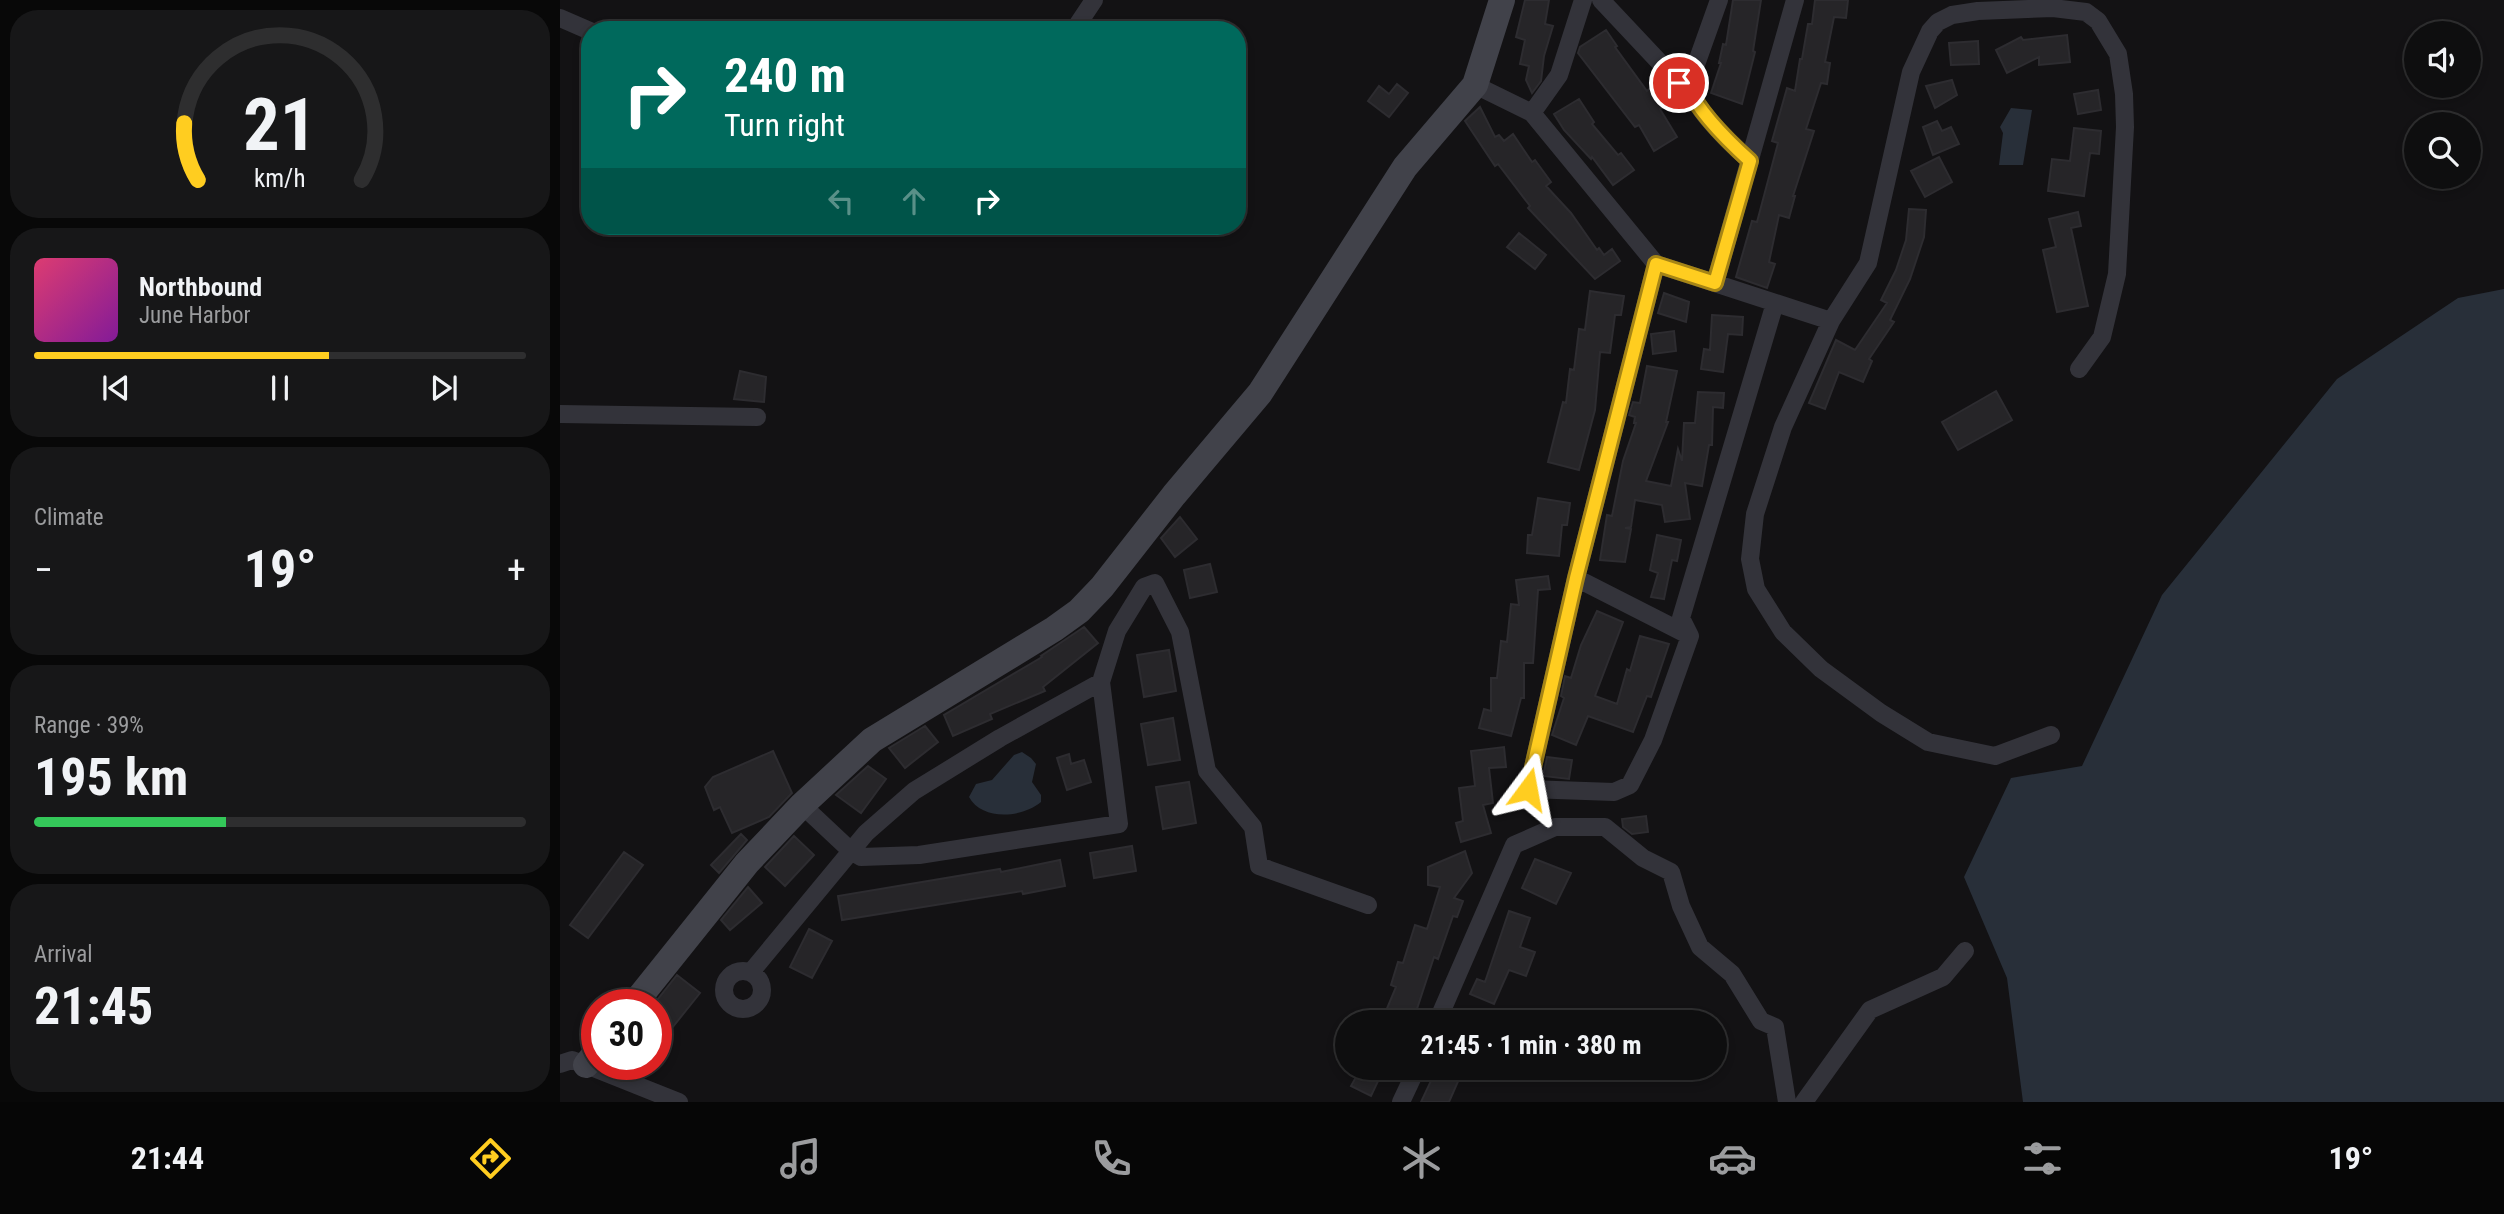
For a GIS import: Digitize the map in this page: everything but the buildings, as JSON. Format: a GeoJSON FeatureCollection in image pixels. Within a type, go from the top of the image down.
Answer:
{"type":"FeatureCollection","features":[{"type":"Feature","properties":{"kind":"main road"},"geometry":{"type":"LineString","coordinates":[[646,989],[747,863],[802,805],[872,740],[1054,629],[1079,611],[1102,587],[1174,495],[1260,393],[1405,167],[1475,85],[1502,0]]}},
{"type":"Feature","properties":{"kind":"street"},"geometry":{"type":"LineString","coordinates":[[1080,21],[1094,0]]}},
{"type":"Feature","properties":{"kind":"street"},"geometry":{"type":"LineString","coordinates":[[1532,113],[1559,75],[1583,0]]}},
{"type":"Feature","properties":{"kind":"street"},"geometry":{"type":"LineString","coordinates":[[1601,0],[1679,83],[1688,87],[1692,96],[1729,142],[1750,161]]}},
{"type":"Feature","properties":{"kind":"street"},"geometry":{"type":"LineString","coordinates":[[1688,87],[1719,0]]}},
{"type":"Feature","properties":{"kind":"street"},"geometry":{"type":"LineString","coordinates":[[1715,283],[1795,0]]}},
{"type":"Feature","properties":{"kind":"street"},"geometry":{"type":"LineString","coordinates":[[2051,735],[1995,756],[1928,742],[1881,713],[1821,669],[1783,632],[1756,589],[1750,559],[1755,514],[1783,427],[1831,321],[1868,263],[1910,72],[1930,31],[1938,22],[1952,15],[1978,11],[2053,8],[2085,12],[2098,21],[2118,54],[2124,94],[2125,127],[2117,274],[2102,337],[2079,369]]}},
{"type":"Feature","properties":{"kind":"street"},"geometry":{"type":"LineString","coordinates":[[560,18],[581,27]]}},
{"type":"Feature","properties":{"kind":"street"},"geometry":{"type":"LineString","coordinates":[[1475,85],[1532,113],[1656,264],[1831,321]]}},
{"type":"Feature","properties":{"kind":"street"},"geometry":{"type":"LineString","coordinates":[[1656,264],[1576,578],[1528,789],[1614,792],[1630,785],[1653,740],[1690,636],[1681,618],[1775,303]]}},
{"type":"Feature","properties":{"kind":"street"},"geometry":{"type":"LineString","coordinates":[[560,414],[757,417]]}},
{"type":"Feature","properties":{"kind":"street"},"geometry":{"type":"LineString","coordinates":[[1576,578],[1690,636]]}},
{"type":"Feature","properties":{"kind":"street"},"geometry":{"type":"LineString","coordinates":[[802,805],[851,851],[861,857],[919,855],[1119,824],[1101,682],[1117,631],[1144,587],[1155,583],[1180,632],[1206,771],[1253,827],[1259,866],[1368,905]]}},
{"type":"Feature","properties":{"kind":"street"},"geometry":{"type":"LineString","coordinates":[[751,972],[866,833],[914,791],[1000,738],[1101,682]]}},
{"type":"Feature","properties":{"kind":"street"},"geometry":{"type":"LineString","coordinates":[[1442,1010],[1514,845],[1555,827],[1605,828],[1643,858],[1671,872],[1681,906],[1700,947],[1732,974],[1761,1021],[1774,1027],[1787,1102]]}},
{"type":"Feature","properties":{"kind":"street"},"geometry":{"type":"LineString","coordinates":[[1804,1102],[1870,1010],[1943,977],[1965,951]]}},
{"type":"Feature","properties":{"kind":"street"},"geometry":{"type":"LineString","coordinates":[[628,1080],[679,1102]]}},
{"type":"Feature","properties":{"kind":"street"},"geometry":{"type":"LineString","coordinates":[[1401,1102],[1412,1080]]}},
{"type":"Feature","properties":{"kind":"shaded area"},"geometry":{"type":"Polygon","coordinates":[[[2011,108],[2032,110],[2023,165],[1999,165],[2003,133],[2000,127],[2011,108]]]}},
{"type":"Feature","properties":{"kind":"shaded area"},"geometry":{"type":"Polygon","coordinates":[[[2504,289],[2504,1102],[2023,1102],[2007,978],[1964,877],[2011,778],[2082,766],[2162,595],[2337,379],[2458,298],[2504,289]]]}},
{"type":"Feature","properties":{"kind":"shaded area"},"geometry":{"type":"Polygon","coordinates":[[[1022,752],[1036,764],[1032,782],[1041,795],[1041,802],[1013,814],[992,813],[975,805],[969,797],[976,784],[992,780],[1014,755],[1022,752]]]}},
{"type":"Feature","properties":{"kind":"route"},"geometry":{"type":"LineString","coordinates":[[1528,789],[1576,578],[1656,264],[1715,283],[1750,161],[1729,142],[1692,96],[1688,87],[1679,83]]}}]}
